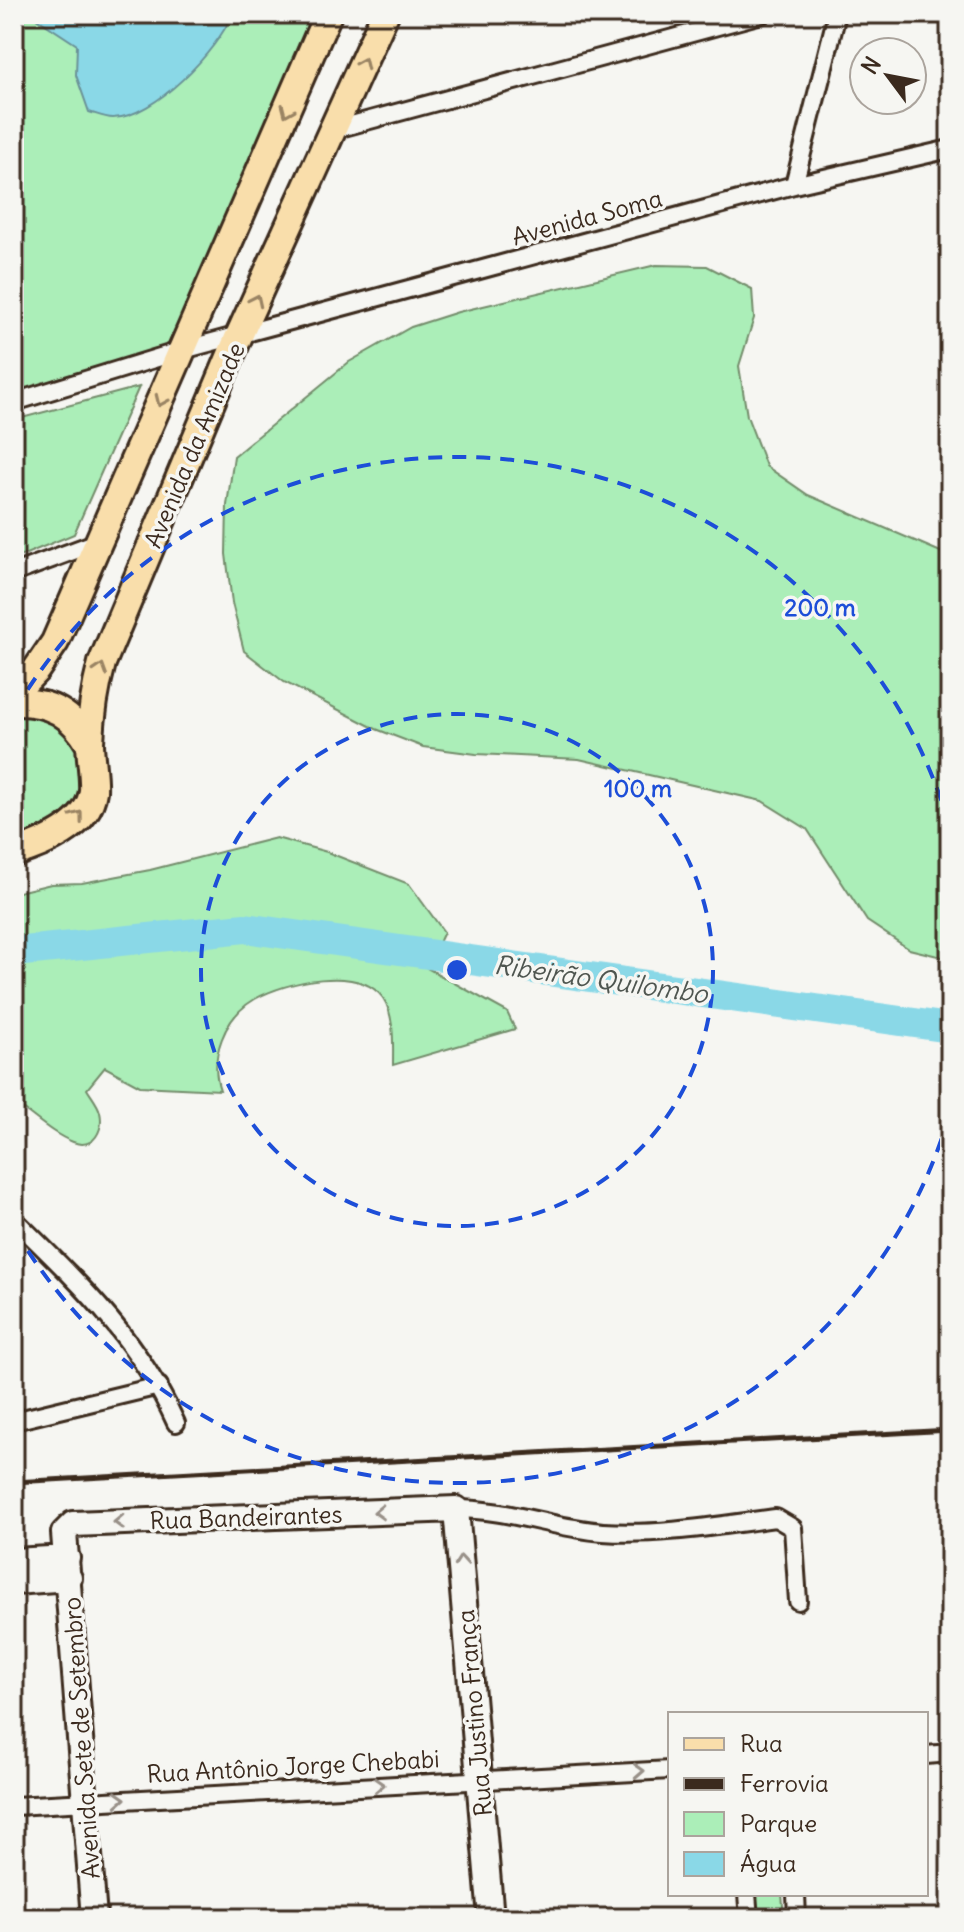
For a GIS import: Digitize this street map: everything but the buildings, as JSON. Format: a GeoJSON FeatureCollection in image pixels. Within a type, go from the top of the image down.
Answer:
{"type":"FeatureCollection","features":[{"type":"Feature","properties":{"kind":"main road","name":"Avenida da Amizade"},"geometry":{"type":"LineString","coordinates":[[14,693],[36,670],[55,642],[328,14]]}},
{"type":"Feature","properties":{"kind":"main road","name":"Avenida da Amizade"},"geometry":{"type":"LineString","coordinates":[[15,852],[50,841],[76,822],[93,794],[90,745],[93,696],[102,663],[238,338],[385,14]]}},
{"type":"Feature","properties":{"kind":"main road"},"geometry":{"type":"LineString","coordinates":[[14,702],[50,705],[65,713],[80,727],[90,745]]}},
{"type":"Feature","properties":{"kind":"street"},"geometry":{"type":"LineString","coordinates":[[333,130],[762,14]]}},
{"type":"Feature","properties":{"kind":"street"},"geometry":{"type":"LineString","coordinates":[[794,185],[837,14]]}},
{"type":"Feature","properties":{"kind":"street","name":"Avenida Soma"},"geometry":{"type":"LineString","coordinates":[[14,402],[183,350],[238,338],[794,185],[950,149]]}},
{"type":"Feature","properties":{"kind":"street"},"geometry":{"type":"LineString","coordinates":[[14,573],[100,541]]}},
{"type":"Feature","properties":{"kind":"street"},"geometry":{"type":"LineString","coordinates":[[14,1219],[105,1309],[159,1386],[176,1423]]}},
{"type":"Feature","properties":{"kind":"street"},"geometry":{"type":"LineString","coordinates":[[14,1421],[159,1386]]}},
{"type":"Feature","properties":{"kind":"street"},"geometry":{"type":"LineString","coordinates":[[456,1509],[492,1509],[566,1528],[607,1532],[776,1518],[793,1528],[798,1601]]}},
{"type":"Feature","properties":{"kind":"street","name":"Rua Bandeirantes"},"geometry":{"type":"LineString","coordinates":[[68,1568],[64,1533],[73,1524],[456,1509]]}},
{"type":"Feature","properties":{"kind":"street","name":"Rua Justino França"},"geometry":{"type":"LineString","coordinates":[[456,1509],[491,1918]]}},
{"type":"Feature","properties":{"kind":"street"},"geometry":{"type":"LineString","coordinates":[[14,1561],[68,1568]]}},
{"type":"Feature","properties":{"kind":"street"},"geometry":{"type":"LineString","coordinates":[[14,1582],[68,1568]]}},
{"type":"Feature","properties":{"kind":"street","name":"Avenida Sete de Setembro"},"geometry":{"type":"LineString","coordinates":[[68,1568],[94,1918]]}},
{"type":"Feature","properties":{"kind":"street"},"geometry":{"type":"LineString","coordinates":[[928,1755],[950,1753]]}},
{"type":"Feature","properties":{"kind":"street","name":"Rua Antônio Jorge Chebabi"},"geometry":{"type":"LineString","coordinates":[[14,1806],[668,1770]]}},
{"type":"Feature","properties":{"kind":"street"},"geometry":{"type":"LineString","coordinates":[[747,1896],[749,1918]]}},
{"type":"Feature","properties":{"kind":"street"},"geometry":{"type":"LineString","coordinates":[[796,1896],[797,1918]]}},
{"type":"Feature","properties":{"kind":"green space"},"geometry":{"type":"Polygon","coordinates":[[[14,14],[316,14],[172,354],[14,397],[14,14]]]}},
{"type":"Feature","properties":{"kind":"green space"},"geometry":{"type":"Polygon","coordinates":[[[656,265],[707,266],[752,289],[754,318],[739,366],[747,416],[766,466],[808,495],[950,556],[950,959],[909,949],[867,921],[807,829],[762,801],[579,759],[476,754],[423,747],[376,729],[284,682],[244,651],[232,603],[226,554],[227,505],[234,456],[349,362],[411,327],[458,312],[656,265]]]}},
{"type":"Feature","properties":{"kind":"green space"},"geometry":{"type":"Polygon","coordinates":[[[139,387],[74,534],[14,559],[14,420],[139,387]]]}},
{"type":"Feature","properties":{"kind":"green space"},"geometry":{"type":"Polygon","coordinates":[[[14,714],[37,717],[56,725],[71,737],[81,753],[85,771],[84,789],[77,808],[62,825],[20,839],[14,838],[14,714]]]}},
{"type":"Feature","properties":{"kind":"green space"},"geometry":{"type":"Polygon","coordinates":[[[276,838],[327,852],[409,884],[444,932],[427,968],[507,1012],[515,1029],[393,1065],[390,1013],[383,998],[357,981],[321,979],[268,993],[255,999],[235,1016],[227,1027],[218,1052],[216,1065],[220,1090],[140,1086],[105,1067],[87,1089],[100,1112],[99,1132],[92,1141],[80,1144],[59,1135],[19,1106],[14,1099],[14,893],[51,884],[82,883],[150,870],[276,838]]]}},
{"type":"Feature","properties":{"kind":"green space"},"geometry":{"type":"Polygon","coordinates":[[[754,1896],[782,1896],[784,1918],[756,1918],[754,1896]]]}},
{"type":"Feature","properties":{"kind":"water"},"geometry":{"type":"Polygon","coordinates":[[[30,14],[232,14],[214,45],[183,79],[147,107],[113,118],[89,112],[76,75],[77,45],[30,14]]]}},
{"type":"Feature","properties":{"kind":"waterway","name":"Ribeirão Quilombo"},"geometry":{"type":"LineString","coordinates":[[14,952],[245,928],[950,1028]]}},
{"type":"Feature","properties":{"kind":"railway"},"geometry":{"type":"LineString","coordinates":[[14,1482],[950,1430]]}}]}
